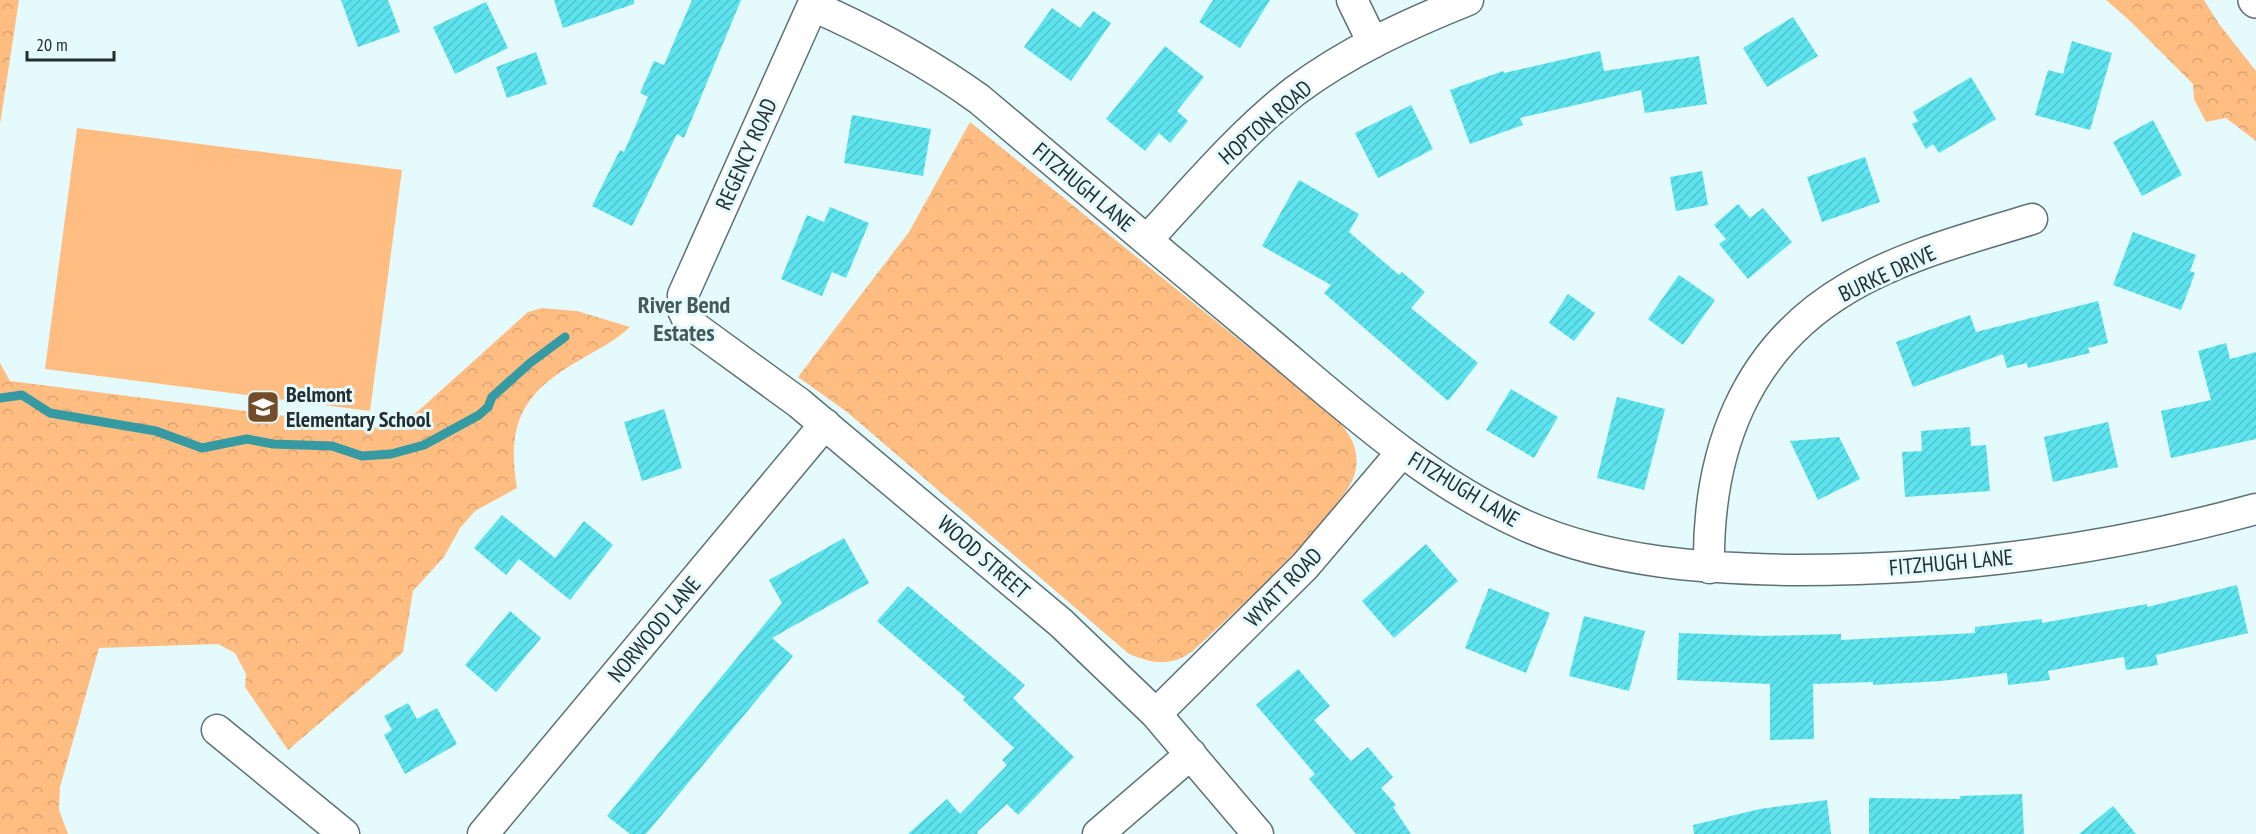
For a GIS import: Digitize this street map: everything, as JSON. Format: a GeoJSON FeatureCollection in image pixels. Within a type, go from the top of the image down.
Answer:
{"type":"FeatureCollection","features":[{"type":"Feature","properties":{"kind":"street"},"geometry":{"type":"LineString","coordinates":[[1352,0],[1372,43]]}},
{"type":"Feature","properties":{"kind":"street","name":"HOPTON ROAD"},"geometry":{"type":"LineString","coordinates":[[1147,240],[1219,162],[1295,92],[1372,43],[1468,0]]}},
{"type":"Feature","properties":{"kind":"street","name":"FITZHUGH LANE"},"geometry":{"type":"LineString","coordinates":[[814,3],[870,32],[952,80],[1401,452],[1480,503],[1556,537],[1640,559],[1709,568],[1839,570],[1982,561],[2104,544],[2256,509]]}},
{"type":"Feature","properties":{"kind":"street","name":"REGENCY ROAD"},"geometry":{"type":"LineString","coordinates":[[682,310],[683,295],[814,3]]}},
{"type":"Feature","properties":{"kind":"street","name":"BURKE DRIVE"},"geometry":{"type":"LineString","coordinates":[[1709,568],[1708,532],[1714,482],[1726,434],[1747,389],[1786,337],[1819,308],[1848,288],[1873,276],[1942,248],[2032,219]]}},
{"type":"Feature","properties":{"kind":"street","name":"WOOD STREET"},"geometry":{"type":"LineString","coordinates":[[682,310],[689,323],[825,424],[1061,623],[1156,714],[1258,834]]}},
{"type":"Feature","properties":{"kind":"street","name":"NORWOOD LANE"},"geometry":{"type":"LineString","coordinates":[[483,834],[825,424]]}},
{"type":"Feature","properties":{"kind":"street","name":"WYATT ROAD"},"geometry":{"type":"LineString","coordinates":[[1156,714],[1305,566],[1401,452]]}},
{"type":"Feature","properties":{"kind":"street"},"geometry":{"type":"LineString","coordinates":[[217,730],[344,834]]}},
{"type":"Feature","properties":{"kind":"street"},"geometry":{"type":"LineString","coordinates":[[1098,834],[1191,754]]}},
{"type":"Feature","properties":{"kind":"green space"},"geometry":{"type":"Polygon","coordinates":[[[0,0],[19,0],[0,124],[0,0]]]}},
{"type":"Feature","properties":{"kind":"green space"},"geometry":{"type":"Polygon","coordinates":[[[2106,0],[2204,0],[2219,24],[2256,71],[2256,141],[2226,118],[2206,122],[2194,99],[2193,84],[2106,0]]]}},
{"type":"Feature","properties":{"kind":"green space"},"geometry":{"type":"Polygon","coordinates":[[[970,122],[1333,416],[1349,434],[1355,448],[1355,473],[1346,491],[1330,513],[1257,591],[1193,651],[1177,660],[1154,662],[1129,654],[847,412],[798,377],[909,232],[970,122]]]}},
{"type":"Feature","properties":{"kind":"green space"},"geometry":{"type":"Polygon","coordinates":[[[77,128],[402,170],[370,411],[45,369],[77,128]]]}},
{"type":"Feature","properties":{"kind":"green space"},"geometry":{"type":"Polygon","coordinates":[[[542,308],[577,311],[630,327],[612,341],[560,372],[532,397],[517,427],[514,445],[517,488],[475,511],[460,528],[444,557],[413,591],[403,652],[288,750],[245,687],[246,674],[235,653],[218,644],[99,648],[60,787],[59,810],[68,834],[0,834],[0,363],[10,381],[397,430],[528,312],[542,308]]]}},
{"type":"Feature","properties":{"kind":"building"},"geometry":{"type":"Polygon","coordinates":[[[341,0],[388,0],[400,32],[358,47],[341,0]]]}},
{"type":"Feature","properties":{"kind":"building"},"geometry":{"type":"Polygon","coordinates":[[[554,0],[634,0],[634,4],[563,28],[554,0]]]}},
{"type":"Feature","properties":{"kind":"building"},"geometry":{"type":"Polygon","coordinates":[[[692,0],[741,0],[684,138],[677,134],[632,226],[592,206],[620,150],[624,152],[648,97],[640,93],[654,61],[664,65],[692,0]]]}},
{"type":"Feature","properties":{"kind":"building"},"geometry":{"type":"Polygon","coordinates":[[[1213,0],[1270,0],[1240,48],[1199,22],[1213,0]]]}},
{"type":"Feature","properties":{"kind":"building"},"geometry":{"type":"Polygon","coordinates":[[[486,2],[508,48],[455,74],[433,27],[486,2]]]}},
{"type":"Feature","properties":{"kind":"building"},"geometry":{"type":"Polygon","coordinates":[[[1052,8],[1080,28],[1093,11],[1111,23],[1071,81],[1024,47],[1052,8]]]}},
{"type":"Feature","properties":{"kind":"building"},"geometry":{"type":"Polygon","coordinates":[[[1793,17],[1818,56],[1767,87],[1743,48],[1793,17]]]}},
{"type":"Feature","properties":{"kind":"building"},"geometry":{"type":"Polygon","coordinates":[[[2072,41],[2112,53],[2090,130],[2035,115],[2048,70],[2063,74],[2072,41]]]}},
{"type":"Feature","properties":{"kind":"building"},"geometry":{"type":"Polygon","coordinates":[[[1165,46],[1204,77],[1177,111],[1188,121],[1170,143],[1159,133],[1145,151],[1106,119],[1165,46]]]}},
{"type":"Feature","properties":{"kind":"building"},"geometry":{"type":"Polygon","coordinates":[[[1600,51],[1604,71],[1699,56],[1707,104],[1645,113],[1641,90],[1520,118],[1523,125],[1470,144],[1450,90],[1503,71],[1504,73],[1600,51]]]}},
{"type":"Feature","properties":{"kind":"building"},"geometry":{"type":"Polygon","coordinates":[[[536,52],[547,84],[507,98],[496,67],[536,52]]]}},
{"type":"Feature","properties":{"kind":"building"},"geometry":{"type":"Polygon","coordinates":[[[1971,77],[1996,119],[1939,153],[1933,144],[1926,149],[1912,124],[1918,121],[1913,112],[1971,77]]]}},
{"type":"Feature","properties":{"kind":"building"},"geometry":{"type":"Polygon","coordinates":[[[1411,105],[1433,149],[1378,178],[1355,133],[1411,105]]]}},
{"type":"Feature","properties":{"kind":"building"},"geometry":{"type":"Polygon","coordinates":[[[852,115],[931,129],[923,176],[844,163],[852,115]]]}},
{"type":"Feature","properties":{"kind":"building"},"geometry":{"type":"Polygon","coordinates":[[[2153,120],[2182,175],[2142,196],[2113,142],[2153,120]]]}},
{"type":"Feature","properties":{"kind":"building"},"geometry":{"type":"Polygon","coordinates":[[[1865,157],[1880,202],[1822,222],[1807,177],[1865,157]]]}},
{"type":"Feature","properties":{"kind":"building"},"geometry":{"type":"Polygon","coordinates":[[[1702,171],[1708,205],[1676,211],[1670,177],[1702,171]]]}},
{"type":"Feature","properties":{"kind":"building"},"geometry":{"type":"Polygon","coordinates":[[[1299,180],[1359,214],[1349,232],[1399,275],[1402,272],[1425,292],[1411,308],[1478,363],[1448,401],[1324,293],[1331,285],[1262,246],[1299,180]]]}},
{"type":"Feature","properties":{"kind":"building"},"geometry":{"type":"Polygon","coordinates":[[[1738,204],[1750,218],[1763,208],[1792,242],[1748,279],[1719,244],[1726,239],[1714,225],[1738,204]]]}},
{"type":"Feature","properties":{"kind":"building"},"geometry":{"type":"Polygon","coordinates":[[[830,207],[869,223],[846,278],[832,272],[822,296],[781,279],[807,215],[824,222],[830,207]]]}},
{"type":"Feature","properties":{"kind":"building"},"geometry":{"type":"Polygon","coordinates":[[[2133,232],[2196,255],[2190,271],[2195,273],[2181,310],[2113,285],[2133,232]]]}},
{"type":"Feature","properties":{"kind":"building"},"geometry":{"type":"Polygon","coordinates":[[[1679,275],[1715,300],[1683,345],[1648,319],[1679,275]]]}},
{"type":"Feature","properties":{"kind":"building"},"geometry":{"type":"Polygon","coordinates":[[[1568,294],[1595,313],[1574,341],[1549,323],[1568,294]]]}},
{"type":"Feature","properties":{"kind":"building"},"geometry":{"type":"Polygon","coordinates":[[[2098,301],[2108,343],[2088,348],[2090,353],[2028,368],[2027,363],[2007,368],[2003,354],[1913,387],[1896,342],[1970,315],[1976,332],[2098,301]]]}},
{"type":"Feature","properties":{"kind":"building"},"geometry":{"type":"Polygon","coordinates":[[[2226,343],[2230,359],[2256,352],[2256,439],[2171,458],[2161,411],[2211,400],[2198,351],[2226,343]]]}},
{"type":"Feature","properties":{"kind":"building"},"geometry":{"type":"Polygon","coordinates":[[[1511,389],[1558,417],[1534,458],[1486,430],[1511,389]]]}},
{"type":"Feature","properties":{"kind":"building"},"geometry":{"type":"Polygon","coordinates":[[[1617,397],[1665,409],[1644,490],[1597,478],[1617,397]]]}},
{"type":"Feature","properties":{"kind":"building"},"geometry":{"type":"Polygon","coordinates":[[[664,409],[682,468],[642,481],[624,422],[664,409]]]}},
{"type":"Feature","properties":{"kind":"building"},"geometry":{"type":"Polygon","coordinates":[[[2108,422],[2118,467],[2053,482],[2044,437],[2108,422]]]}},
{"type":"Feature","properties":{"kind":"building"},"geometry":{"type":"Polygon","coordinates":[[[1970,427],[1971,446],[1986,445],[1990,491],[1905,497],[1902,452],[1922,451],[1921,431],[1970,427]]]}},
{"type":"Feature","properties":{"kind":"building"},"geometry":{"type":"Polygon","coordinates":[[[1839,437],[1860,479],[1818,500],[1790,441],[1839,437]]]}},
{"type":"Feature","properties":{"kind":"building"},"geometry":{"type":"Polygon","coordinates":[[[502,515],[555,558],[584,521],[613,545],[570,600],[519,559],[506,575],[474,548],[502,515]]]}},
{"type":"Feature","properties":{"kind":"building"},"geometry":{"type":"Polygon","coordinates":[[[844,538],[869,583],[772,638],[793,656],[646,834],[630,834],[607,816],[782,603],[769,580],[844,538]]]}},
{"type":"Feature","properties":{"kind":"building"},"geometry":{"type":"Polygon","coordinates":[[[1426,544],[1458,581],[1394,638],[1362,601],[1426,544]]]}},
{"type":"Feature","properties":{"kind":"building"},"geometry":{"type":"Polygon","coordinates":[[[2237,585],[2248,633],[2156,655],[2158,665],[2126,670],[2124,657],[2048,671],[2050,680],[2008,685],[2007,673],[1941,681],[1873,685],[1873,682],[1813,684],[1814,739],[1770,740],[1770,684],[1677,680],[1679,633],[1764,636],[1841,634],[1841,640],[1975,633],[1975,627],[2042,619],[2042,623],[2147,604],[2147,607],[2237,585]]]}},
{"type":"Feature","properties":{"kind":"building"},"geometry":{"type":"Polygon","coordinates":[[[908,586],[1025,685],[1013,698],[1074,757],[1018,815],[1007,804],[977,832],[978,834],[908,834],[947,799],[960,814],[1007,765],[1002,760],[1014,748],[963,700],[965,697],[877,621],[908,586]]]}},
{"type":"Feature","properties":{"kind":"building"},"geometry":{"type":"Polygon","coordinates":[[[1489,588],[1550,613],[1526,673],[1465,648],[1489,588]]]}},
{"type":"Feature","properties":{"kind":"building"},"geometry":{"type":"Polygon","coordinates":[[[510,611],[541,638],[496,692],[465,665],[510,611]]]}},
{"type":"Feature","properties":{"kind":"building"},"geometry":{"type":"Polygon","coordinates":[[[1584,616],[1645,631],[1629,691],[1569,676],[1584,616]]]}},
{"type":"Feature","properties":{"kind":"building"},"geometry":{"type":"Polygon","coordinates":[[[1298,669],[1330,706],[1314,720],[1351,761],[1368,747],[1393,777],[1381,788],[1396,805],[1393,807],[1411,834],[1356,834],[1309,779],[1315,774],[1256,705],[1298,669]]]}},
{"type":"Feature","properties":{"kind":"building"},"geometry":{"type":"Polygon","coordinates":[[[408,703],[417,719],[437,708],[457,744],[405,774],[384,735],[392,730],[384,716],[408,703]]]}},
{"type":"Feature","properties":{"kind":"building"},"geometry":{"type":"Polygon","coordinates":[[[2022,794],[2024,834],[1869,834],[1869,798],[1960,799],[1960,796],[2022,794]]]}},
{"type":"Feature","properties":{"kind":"building"},"geometry":{"type":"Polygon","coordinates":[[[1827,800],[1831,834],[1694,834],[1693,825],[1760,809],[1827,800]]]}},
{"type":"Feature","properties":{"kind":"building"},"geometry":{"type":"Polygon","coordinates":[[[2113,806],[2136,834],[2079,834],[2113,806]]]}},
{"type":"Feature","properties":{"kind":"waterway"},"geometry":{"type":"LineString","coordinates":[[0,398],[22,395],[50,413],[156,431],[202,448],[247,439],[273,444],[332,446],[362,456],[391,454],[424,445],[479,415],[488,407],[492,397],[530,363],[565,337]]}},
{"type":"Feature","properties":{"kind":"place","name":"Belmont Elementary School"},"geometry":{"type":"Point","coordinates":[263,407]}},
{"type":"Feature","properties":{"kind":"district","name":"River Bend Estates"},"geometry":{"type":"Point","coordinates":[684,319]}}]}
